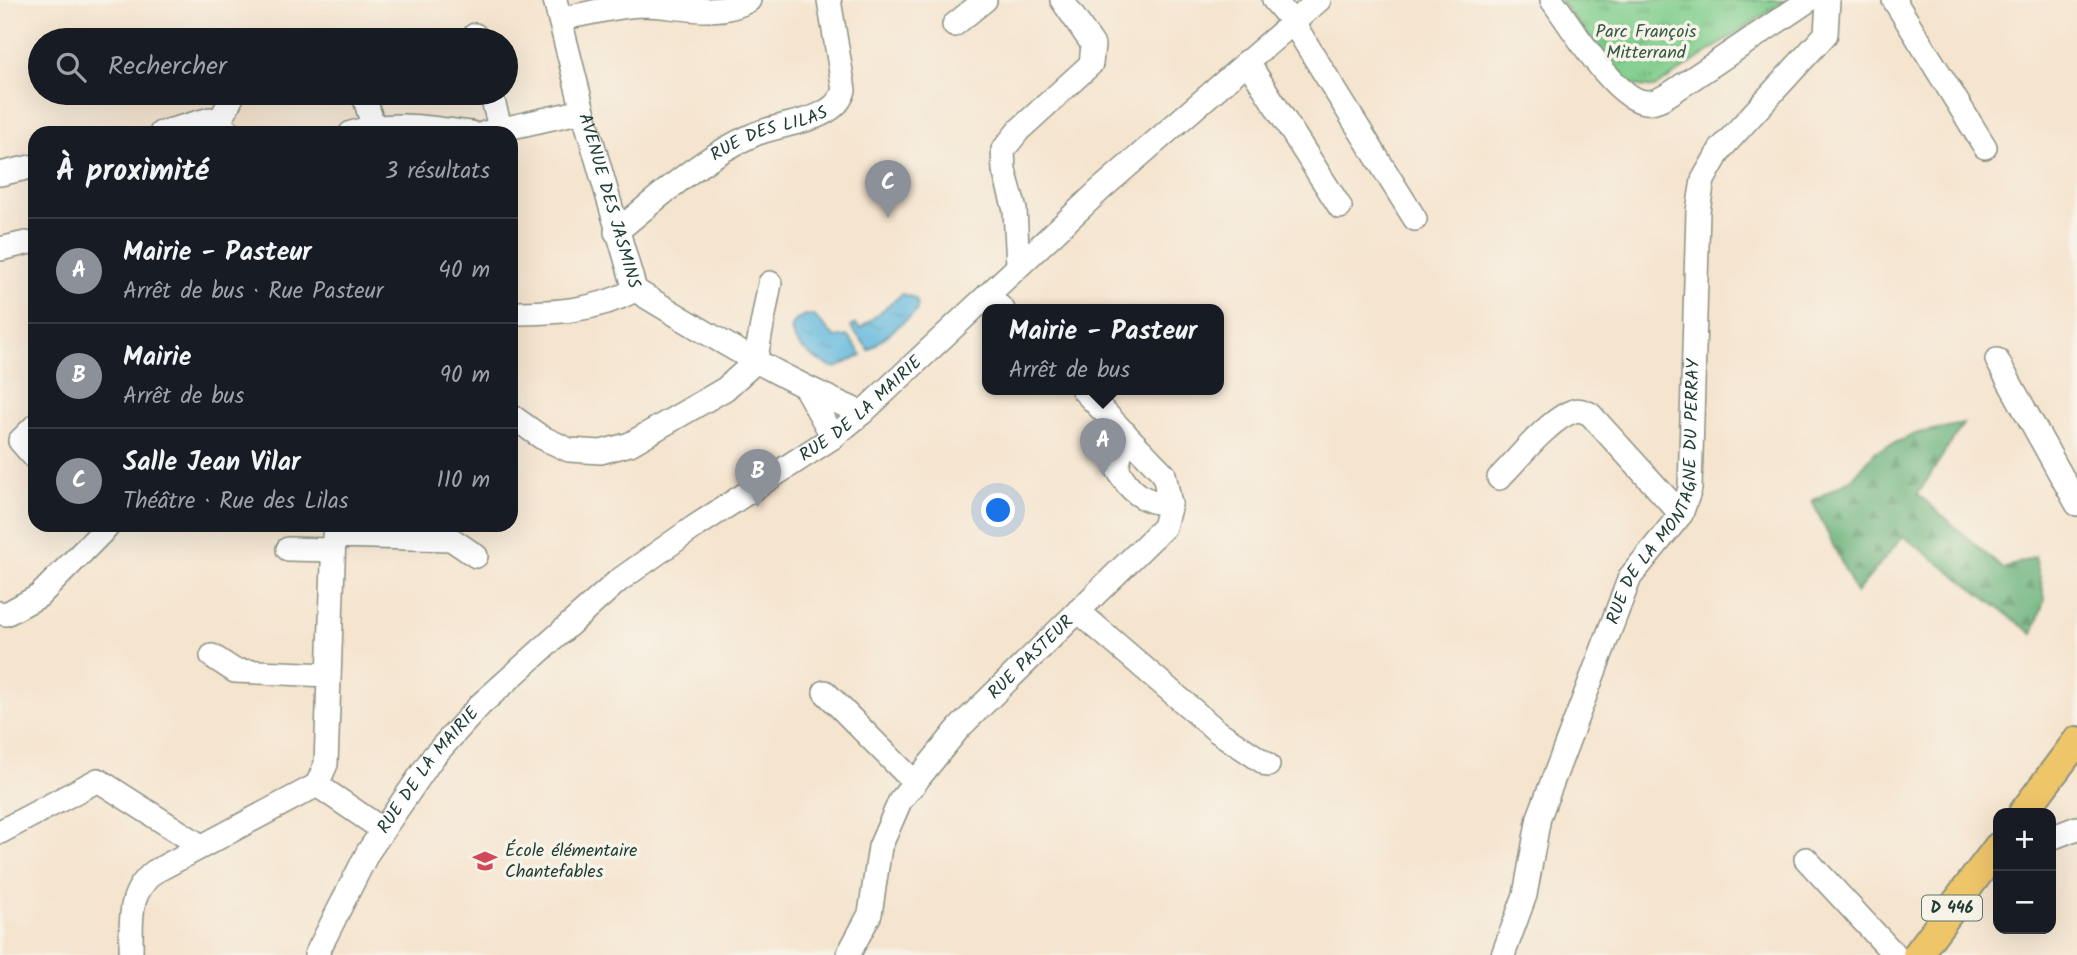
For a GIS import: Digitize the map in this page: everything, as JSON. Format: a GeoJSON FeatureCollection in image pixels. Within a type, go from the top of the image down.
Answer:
{"type":"FeatureCollection","features":[{"type":"Feature","properties":{"kind":"main road"},"geometry":{"type":"LineString","coordinates":[[2027,808],[2077,741]]}},
{"type":"Feature","properties":{"kind":"main road","name":"D 446"},"geometry":{"type":"LineString","coordinates":[[1917,955],[1993,858]]}},
{"type":"Feature","properties":{"kind":"street"},"geometry":{"type":"LineString","coordinates":[[558,10],[641,5],[716,11],[736,7],[749,0]]}},
{"type":"Feature","properties":{"kind":"street","name":"RUE DES LILAS"},"geometry":{"type":"LineString","coordinates":[[617,232],[692,171],[734,144],[792,122],[824,114],[841,102],[845,90],[829,0]]}},
{"type":"Feature","properties":{"kind":"street"},"geometry":{"type":"LineString","coordinates":[[954,25],[985,0]]}},
{"type":"Feature","properties":{"kind":"street"},"geometry":{"type":"LineString","coordinates":[[1018,265],[1015,210],[1004,170],[1003,150],[1019,130],[1091,64],[1093,45],[1062,0]]}},
{"type":"Feature","properties":{"kind":"street"},"geometry":{"type":"LineString","coordinates":[[1275,0],[1293,21],[1415,219]]}},
{"type":"Feature","properties":{"kind":"street","name":"RUE DE LA MAIRIE"},"geometry":{"type":"LineString","coordinates":[[996,302],[1018,265],[1319,0]]}},
{"type":"Feature","properties":{"kind":"street"},"geometry":{"type":"LineString","coordinates":[[1552,0],[1611,78],[1626,94],[1644,102],[1657,100],[1671,93],[1805,2],[1816,34],[1811,50]]}},
{"type":"Feature","properties":{"kind":"street","name":"RUE DE LA MONTAGNE DU PERRAY"},"geometry":{"type":"LineString","coordinates":[[1503,955],[1525,895],[1539,817],[1630,577],[1681,514],[1690,489],[1698,211],[1703,180],[1720,150],[1826,34],[1828,0]]}},
{"type":"Feature","properties":{"kind":"street"},"geometry":{"type":"LineString","coordinates":[[1894,0],[1985,147]]}},
{"type":"Feature","properties":{"kind":"street","name":"AVENUE DES JASMINS"},"geometry":{"type":"LineString","coordinates":[[558,10],[583,111],[635,290],[755,362],[806,389],[862,413]]}},
{"type":"Feature","properties":{"kind":"street"},"geometry":{"type":"LineString","coordinates":[[1247,61],[1340,207]]}},
{"type":"Feature","properties":{"kind":"street"},"geometry":{"type":"LineString","coordinates":[[226,126],[231,105]]}},
{"type":"Feature","properties":{"kind":"street"},"geometry":{"type":"LineString","coordinates":[[362,126],[363,105]]}},
{"type":"Feature","properties":{"kind":"street"},"geometry":{"type":"LineString","coordinates":[[492,105],[493,126]]}},
{"type":"Feature","properties":{"kind":"street"},"geometry":{"type":"LineString","coordinates":[[518,126],[583,111]]}},
{"type":"Feature","properties":{"kind":"street"},"geometry":{"type":"LineString","coordinates":[[186,126],[210,119],[220,126]]}},
{"type":"Feature","properties":{"kind":"street"},"geometry":{"type":"LineString","coordinates":[[381,126],[411,126]]}},
{"type":"Feature","properties":{"kind":"street"},"geometry":{"type":"LineString","coordinates":[[0,174],[28,168]]}},
{"type":"Feature","properties":{"kind":"street"},"geometry":{"type":"LineString","coordinates":[[0,249],[26,243]]}},
{"type":"Feature","properties":{"kind":"street"},"geometry":{"type":"LineString","coordinates":[[518,420],[541,437],[569,450],[601,453],[630,444],[725,389],[755,362],[770,283]]}},
{"type":"Feature","properties":{"kind":"street"},"geometry":{"type":"LineString","coordinates":[[518,313],[578,310],[612,302],[635,290]]}},
{"type":"Feature","properties":{"kind":"street","name":"RUE DE LA MAIRIE"},"geometry":{"type":"LineString","coordinates":[[316,955],[368,852],[433,757],[481,705],[618,581],[693,528],[833,437],[982,314]]}},
{"type":"Feature","properties":{"kind":"street"},"geometry":{"type":"LineString","coordinates":[[1997,360],[2077,504]]}},
{"type":"Feature","properties":{"kind":"street"},"geometry":{"type":"LineString","coordinates":[[806,389],[833,437]]}},
{"type":"Feature","properties":{"kind":"street"},"geometry":{"type":"LineString","coordinates":[[1088,395],[1125,433],[1164,474],[1170,504],[1154,503],[1133,492],[1125,483],[1117,468],[1125,433]]}},
{"type":"Feature","properties":{"kind":"street"},"geometry":{"type":"LineString","coordinates":[[1499,478],[1551,426],[1573,411],[1581,410],[1590,414],[1681,514]]}},
{"type":"Feature","properties":{"kind":"street"},"geometry":{"type":"LineString","coordinates":[[28,433],[20,441],[28,450]]}},
{"type":"Feature","properties":{"kind":"street","name":"RUE PASTEUR"},"geometry":{"type":"LineString","coordinates":[[848,955],[870,914],[880,847],[900,801],[959,728],[1158,537],[1164,527],[1170,504]]}},
{"type":"Feature","properties":{"kind":"street"},"geometry":{"type":"LineString","coordinates":[[0,613],[6,614],[39,596],[97,532]]}},
{"type":"Feature","properties":{"kind":"street"},"geometry":{"type":"LineString","coordinates":[[288,549],[334,543],[451,539],[476,556]]}},
{"type":"Feature","properties":{"kind":"street"},"geometry":{"type":"LineString","coordinates":[[131,955],[132,902],[140,883],[201,846],[317,785],[326,764],[334,543]]}},
{"type":"Feature","properties":{"kind":"street"},"geometry":{"type":"LineString","coordinates":[[1078,611],[1217,731],[1268,765]]}},
{"type":"Feature","properties":{"kind":"street"},"geometry":{"type":"LineString","coordinates":[[212,656],[235,671],[329,675]]}},
{"type":"Feature","properties":{"kind":"street"},"geometry":{"type":"LineString","coordinates":[[825,692],[915,783]]}},
{"type":"Feature","properties":{"kind":"street"},"geometry":{"type":"LineString","coordinates":[[0,832],[98,780],[201,846]]}},
{"type":"Feature","properties":{"kind":"street"},"geometry":{"type":"LineString","coordinates":[[317,785],[383,830]]}},
{"type":"Feature","properties":{"kind":"street"},"geometry":{"type":"LineString","coordinates":[[2056,836],[2077,828]]}},
{"type":"Feature","properties":{"kind":"street"},"geometry":{"type":"LineString","coordinates":[[1806,859],[1895,955]]}},
{"type":"Feature","properties":{"kind":"green space","name":"Parc François Mitterrand"},"geometry":{"type":"Polygon","coordinates":[[[1559,0],[1786,0],[1654,88],[1627,84],[1559,0]]]}},
{"type":"Feature","properties":{"kind":"green space"},"geometry":{"type":"Polygon","coordinates":[[[1963,424],[1918,494],[2003,569],[2035,557],[2045,598],[2033,634],[1903,536],[1856,593],[1812,501],[1853,478],[1876,451],[1918,433],[1963,424]]]}},
{"type":"Feature","properties":{"kind":"water"},"geometry":{"type":"Polygon","coordinates":[[[902,294],[915,298],[918,304],[916,312],[869,350],[851,327],[856,324],[860,329],[902,294]]]}},
{"type":"Feature","properties":{"kind":"water"},"geometry":{"type":"Polygon","coordinates":[[[805,315],[814,316],[835,338],[848,336],[862,355],[836,368],[808,353],[794,337],[792,329],[795,322],[805,315]]]}},
{"type":"Feature","properties":{"kind":"place","name":"Salle Jean Vilar"},"geometry":{"type":"Point","coordinates":[888,218]}},
{"type":"Feature","properties":{"kind":"place","name":"Mairie - Pasteur"},"geometry":{"type":"Point","coordinates":[1103,476]}},
{"type":"Feature","properties":{"kind":"place","name":"Mairie"},"geometry":{"type":"Point","coordinates":[758,507]}},
{"type":"Feature","properties":{"kind":"place","name":"École élémentaire Chantefables"},"geometry":{"type":"Point","coordinates":[485,861]}}]}
